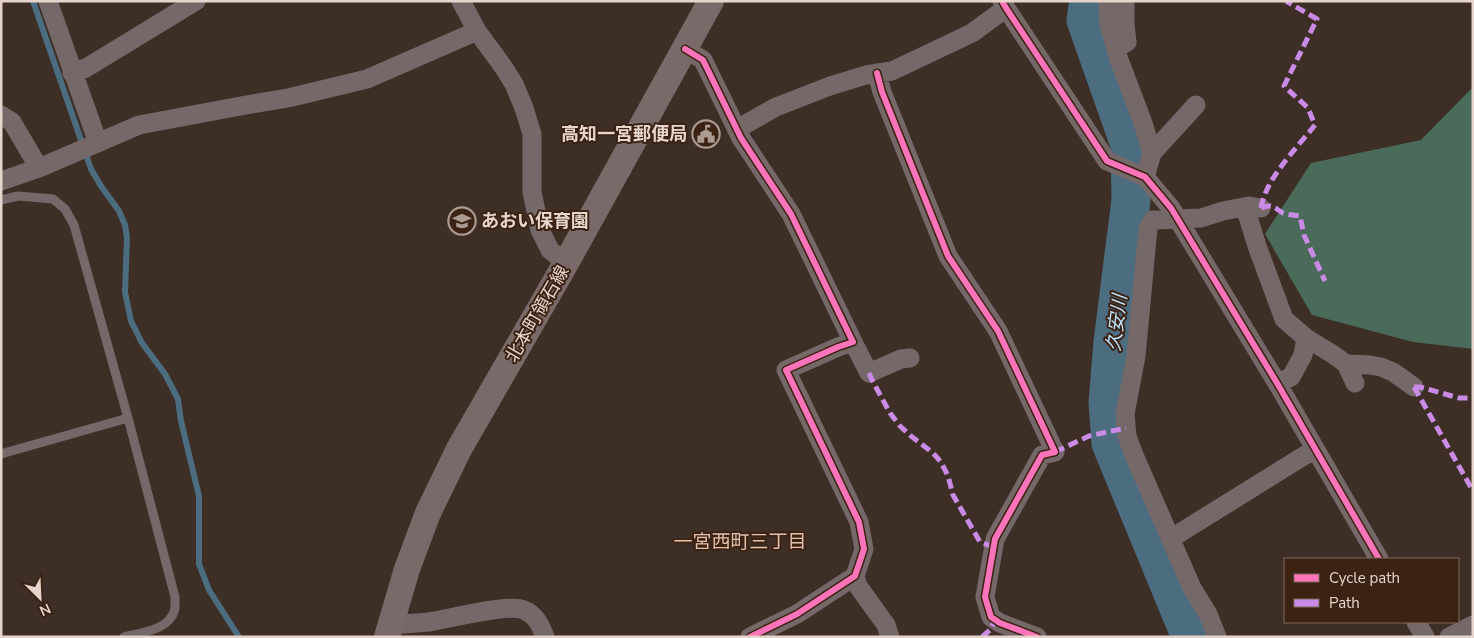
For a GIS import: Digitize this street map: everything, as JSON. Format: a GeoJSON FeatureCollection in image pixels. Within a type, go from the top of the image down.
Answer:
{"type":"FeatureCollection","features":[{"type":"Feature","properties":{"kind":"main road","name":"北本町領石線"},"geometry":{"type":"LineString","coordinates":[[388,631],[407,569],[428,513],[459,449],[566,263],[711,1]]}},
{"type":"Feature","properties":{"kind":"street"},"geometry":{"type":"LineString","coordinates":[[48,1],[72,73],[89,147]]}},
{"type":"Feature","properties":{"kind":"street"},"geometry":{"type":"LineString","coordinates":[[72,73],[86,68],[196,1]]}},
{"type":"Feature","properties":{"kind":"street"},"geometry":{"type":"LineString","coordinates":[[461,1],[477,31],[514,84],[532,134],[532,192],[540,230],[550,250],[566,263]]}},
{"type":"Feature","properties":{"kind":"street"},"geometry":{"type":"LineString","coordinates":[[1108,1],[1109,24],[1116,49],[1152,153]]}},
{"type":"Feature","properties":{"kind":"street"},"geometry":{"type":"LineString","coordinates":[[1116,49],[1127,42],[1125,1]]}},
{"type":"Feature","properties":{"kind":"street"},"geometry":{"type":"LineString","coordinates":[[737,129],[776,107],[830,86],[866,75],[892,72],[972,33],[1004,5],[1107,161],[1145,177],[1171,208],[1277,383],[1378,558]]}},
{"type":"Feature","properties":{"kind":"street"},"geometry":{"type":"LineString","coordinates":[[1,181],[39,168],[139,126],[288,98],[367,79],[477,31]]}},
{"type":"Feature","properties":{"kind":"street"},"geometry":{"type":"LineString","coordinates":[[685,49],[704,60],[741,138],[791,214],[870,373],[901,359],[910,358]]}},
{"type":"Feature","properties":{"kind":"street"},"geometry":{"type":"LineString","coordinates":[[877,74],[882,92],[948,256],[998,330],[1055,452],[1042,455],[995,539],[985,597],[991,617],[1000,623],[1037,637]]}},
{"type":"Feature","properties":{"kind":"street"},"geometry":{"type":"LineString","coordinates":[[1145,177],[1152,153],[1196,105]]}},
{"type":"Feature","properties":{"kind":"street"},"geometry":{"type":"LineString","coordinates":[[1,115],[12,122],[39,168]]}},
{"type":"Feature","properties":{"kind":"street"},"geometry":{"type":"LineString","coordinates":[[1217,637],[1208,614],[1192,588],[1170,539],[1127,436],[1125,414],[1136,356],[1148,228],[1153,220],[1201,218],[1223,211],[1253,208],[1257,246],[1284,320],[1306,338],[1346,364],[1355,384]]}},
{"type":"Feature","properties":{"kind":"street"},"geometry":{"type":"LineString","coordinates":[[1277,383],[1291,377],[1303,355],[1306,338]]}},
{"type":"Feature","properties":{"kind":"street"},"geometry":{"type":"LineString","coordinates":[[853,342],[786,370],[859,522],[864,549],[855,576],[858,586],[886,625],[890,637]]}},
{"type":"Feature","properties":{"kind":"street"},"geometry":{"type":"LineString","coordinates":[[1346,364],[1381,367],[1393,372],[1414,387]]}},
{"type":"Feature","properties":{"kind":"street"},"geometry":{"type":"LineString","coordinates":[[1170,539],[1314,449]]}},
{"type":"Feature","properties":{"kind":"street"},"geometry":{"type":"LineString","coordinates":[[750,637],[797,614],[855,576]]}},
{"type":"Feature","properties":{"kind":"street"},"geometry":{"type":"LineString","coordinates":[[388,631],[505,609],[523,609],[534,616],[545,637]]}},
{"type":"Feature","properties":{"kind":"street"},"geometry":{"type":"LineString","coordinates":[[1417,623],[1425,637]]}},
{"type":"Feature","properties":{"kind":"street"},"geometry":{"type":"LineString","coordinates":[[1449,637],[1473,625]]}},
{"type":"Feature","properties":{"kind":"lane"},"geometry":{"type":"LineString","coordinates":[[1,200],[18,196],[39,196],[53,199],[65,209],[74,225],[128,418],[175,597],[175,609],[170,619],[163,626],[124,637]]}},
{"type":"Feature","properties":{"kind":"lane"},"geometry":{"type":"LineString","coordinates":[[1,454],[128,418]]}},
{"type":"Feature","properties":{"kind":"green space"},"geometry":{"type":"Polygon","coordinates":[[[1473,87],[1473,349],[1413,342],[1312,315],[1265,234],[1311,163],[1421,140],[1473,87]]]}},
{"type":"Feature","properties":{"kind":"waterway"},"geometry":{"type":"LineString","coordinates":[[33,1],[91,169],[119,211],[125,225],[127,238],[125,292],[131,321],[142,343],[165,374],[178,399],[181,421],[199,496],[199,564],[209,590],[239,637]]}},
{"type":"Feature","properties":{"kind":"waterway","name":"久安川"},"geometry":{"type":"LineString","coordinates":[[1089,1],[1086,20],[1130,145],[1131,200],[1113,342],[1108,402],[1111,443],[1191,637]]}},
{"type":"Feature","properties":{"kind":"marked path"},"geometry":{"type":"LineString","coordinates":[[1261,208],[1264,197],[1275,175],[1315,125],[1308,108],[1284,86],[1317,19],[1286,1]]}},
{"type":"Feature","properties":{"kind":"marked path"},"geometry":{"type":"LineString","coordinates":[[1261,208],[1271,206],[1283,213],[1300,216],[1304,235],[1325,281]]}},
{"type":"Feature","properties":{"kind":"marked path"},"geometry":{"type":"LineString","coordinates":[[869,373],[890,413],[900,426],[941,462],[948,476],[953,495],[980,542],[994,547]]}},
{"type":"Feature","properties":{"kind":"marked path"},"geometry":{"type":"LineString","coordinates":[[1414,387],[1473,491]]}},
{"type":"Feature","properties":{"kind":"marked path"},"geometry":{"type":"LineString","coordinates":[[1414,387],[1459,398],[1473,398]]}},
{"type":"Feature","properties":{"kind":"marked path"},"geometry":{"type":"LineString","coordinates":[[1055,452],[1089,436],[1126,428]]}},
{"type":"Feature","properties":{"kind":"marked path"},"geometry":{"type":"LineString","coordinates":[[982,637],[990,630],[995,620]]}},
{"type":"Feature","properties":{"kind":"cycle path"},"geometry":{"type":"LineString","coordinates":[[1002,1],[1107,161],[1145,177],[1171,208],[1277,383],[1378,558]]}},
{"type":"Feature","properties":{"kind":"cycle path"},"geometry":{"type":"LineString","coordinates":[[685,49],[703,60],[741,138],[791,214],[853,342],[786,370],[859,522],[864,549],[855,576],[797,614],[750,637]]}},
{"type":"Feature","properties":{"kind":"cycle path"},"geometry":{"type":"LineString","coordinates":[[877,73],[882,92],[948,256],[998,331],[1055,452],[1042,455],[995,539],[985,597],[991,617],[1000,623],[1037,637]]}},
{"type":"Feature","properties":{"kind":"place","name":"高知一宮郵便局"},"geometry":{"type":"Point","coordinates":[706,134]}},
{"type":"Feature","properties":{"kind":"place","name":"あおい保育園"},"geometry":{"type":"Point","coordinates":[462,221]}},
{"type":"Feature","properties":{"kind":"district","name":"一宮西町三丁目"},"geometry":{"type":"Point","coordinates":[740,542]}}]}
